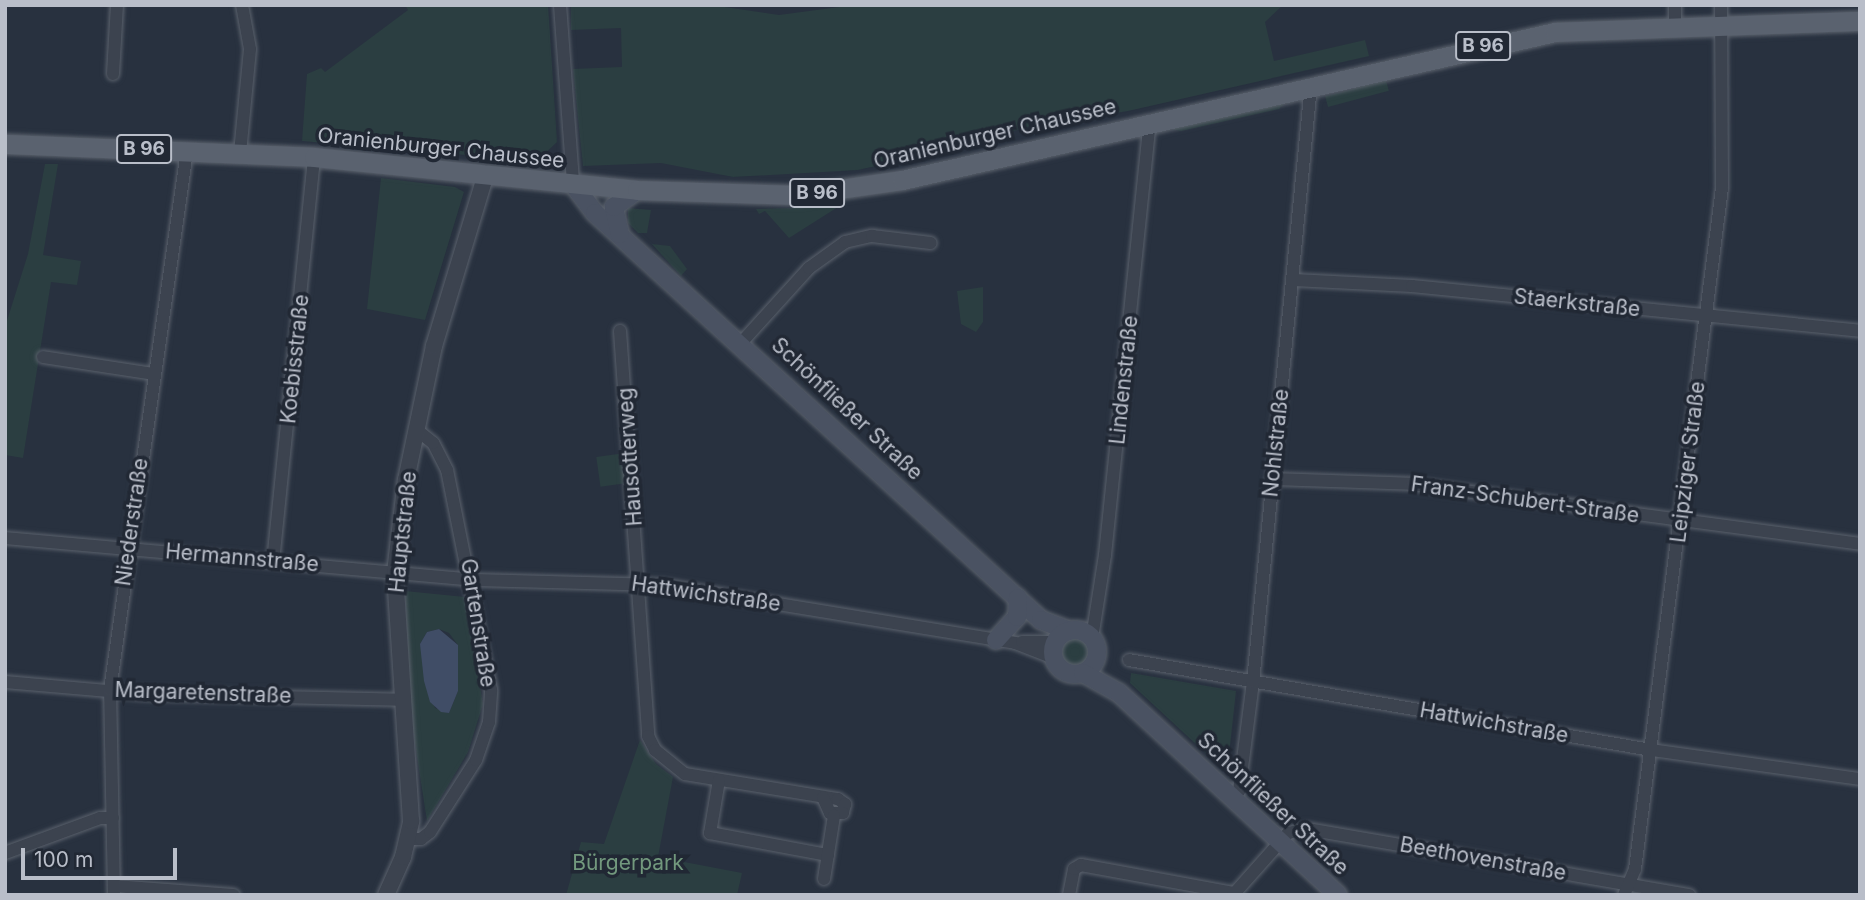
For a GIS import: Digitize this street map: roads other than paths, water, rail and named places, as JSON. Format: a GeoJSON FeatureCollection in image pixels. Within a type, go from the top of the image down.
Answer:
{"type":"FeatureCollection","features":[{"type":"Feature","properties":{"kind":"main road","name":"Oranienburger Chaussee"},"geometry":{"type":"LineString","coordinates":[[5,144],[314,157],[636,190],[772,197],[856,190],[1150,121],[1555,32],[1860,21]]}},
{"type":"Feature","properties":{"kind":"main road","name":"Schönfließer Straße"},"geometry":{"type":"LineString","coordinates":[[573,184],[577,196],[741,343],[1041,620],[1058,643],[1066,673],[1089,667],[1338,895]]}},
{"type":"Feature","properties":{"kind":"main road"},"geometry":{"type":"LineString","coordinates":[[620,234],[614,207],[636,190]]}},
{"type":"Feature","properties":{"kind":"main road"},"geometry":{"type":"LineString","coordinates":[[996,640],[1017,618],[1018,598]]}},
{"type":"Feature","properties":{"kind":"main road"},"geometry":{"type":"LineString","coordinates":[[1058,643],[1081,631],[1092,638],[1089,667]]}},
{"type":"Feature","properties":{"kind":"street"},"geometry":{"type":"LineString","coordinates":[[113,74],[117,5]]}},
{"type":"Feature","properties":{"kind":"street"},"geometry":{"type":"LineString","coordinates":[[240,153],[250,49],[242,5]]}},
{"type":"Feature","properties":{"kind":"street"},"geometry":{"type":"LineString","coordinates":[[560,5],[573,184]]}},
{"type":"Feature","properties":{"kind":"street"},"geometry":{"type":"LineString","coordinates":[[1675,5],[1675,27]]}},
{"type":"Feature","properties":{"kind":"street","name":"Leipziger Straße"},"geometry":{"type":"LineString","coordinates":[[1626,890],[1635,869],[1722,188],[1724,26],[1721,5]]}},
{"type":"Feature","properties":{"kind":"street","name":"Nohlstraße"},"geometry":{"type":"LineString","coordinates":[[1233,799],[1239,791],[1253,682],[1311,85]]}},
{"type":"Feature","properties":{"kind":"street","name":"Lindenstraße"},"geometry":{"type":"LineString","coordinates":[[1092,638],[1105,555],[1150,121]]}},
{"type":"Feature","properties":{"kind":"street","name":"Niederstraße"},"geometry":{"type":"LineString","coordinates":[[114,890],[110,690],[187,151]]}},
{"type":"Feature","properties":{"kind":"street","name":"Koebisstraße"},"geometry":{"type":"LineString","coordinates":[[273,562],[314,157]]}},
{"type":"Feature","properties":{"kind":"street","name":"Hauptstraße"},"geometry":{"type":"LineString","coordinates":[[386,895],[408,839],[412,804],[401,700],[395,572],[416,429],[438,333],[486,174]]}},
{"type":"Feature","properties":{"kind":"street"},"geometry":{"type":"LineString","coordinates":[[741,343],[809,268],[845,242],[872,236],[931,243]]}},
{"type":"Feature","properties":{"kind":"street","name":"Staerkstraße"},"geometry":{"type":"LineString","coordinates":[[1294,281],[1412,286],[1860,331]]}},
{"type":"Feature","properties":{"kind":"street","name":"Hausotterweg"},"geometry":{"type":"LineString","coordinates":[[620,331],[632,463],[636,583],[648,736],[655,750],[685,774],[822,797],[845,804],[843,813],[834,816],[828,855]]}},
{"type":"Feature","properties":{"kind":"street"},"geometry":{"type":"LineString","coordinates":[[43,357],[154,374]]}},
{"type":"Feature","properties":{"kind":"street","name":"Gartenstraße"},"geometry":{"type":"LineString","coordinates":[[408,839],[421,839],[430,832],[476,760],[489,722],[491,690],[472,580],[447,470],[433,443],[416,429]]}},
{"type":"Feature","properties":{"kind":"street","name":"Franz-Schubert-Straße"},"geometry":{"type":"LineString","coordinates":[[1272,479],[1412,484],[1860,544]]}},
{"type":"Feature","properties":{"kind":"street","name":"Hermannstraße"},"geometry":{"type":"LineString","coordinates":[[5,538],[395,572]]}},
{"type":"Feature","properties":{"kind":"street","name":"Hattwichstraße"},"geometry":{"type":"LineString","coordinates":[[395,572],[472,580],[636,583],[1015,643],[1058,643]]}},
{"type":"Feature","properties":{"kind":"street","name":"Hattwichstraße"},"geometry":{"type":"LineString","coordinates":[[1129,660],[1651,750],[1860,779]]}},
{"type":"Feature","properties":{"kind":"street","name":"Margaretenstraße"},"geometry":{"type":"LineString","coordinates":[[5,682],[110,690],[401,700]]}},
{"type":"Feature","properties":{"kind":"street"},"geometry":{"type":"LineString","coordinates":[[719,780],[710,833],[828,855],[824,879]]}},
{"type":"Feature","properties":{"kind":"street"},"geometry":{"type":"LineString","coordinates":[[5,853],[100,818],[113,818]]}},
{"type":"Feature","properties":{"kind":"street","name":"Beethovenstraße"},"geometry":{"type":"LineString","coordinates":[[1281,841],[1287,833],[1307,829],[1626,890],[1689,895]]}},
{"type":"Feature","properties":{"kind":"street"},"geometry":{"type":"LineString","coordinates":[[1069,895],[1074,869],[1081,865],[1233,894],[1281,841]]}},
{"type":"Feature","properties":{"kind":"street"},"geometry":{"type":"LineString","coordinates":[[114,890],[234,895]]}},
{"type":"Feature","properties":{"kind":"water"},"geometry":{"type":"Polygon","coordinates":[[[439,629],[458,645],[458,691],[449,713],[441,712],[430,702],[424,681],[420,644],[427,632],[439,629]]]}},
{"type":"Feature","properties":{"kind":"park label","name":"Bürgerpark"},"geometry":{"type":"Point","coordinates":[628,863]}}]}
